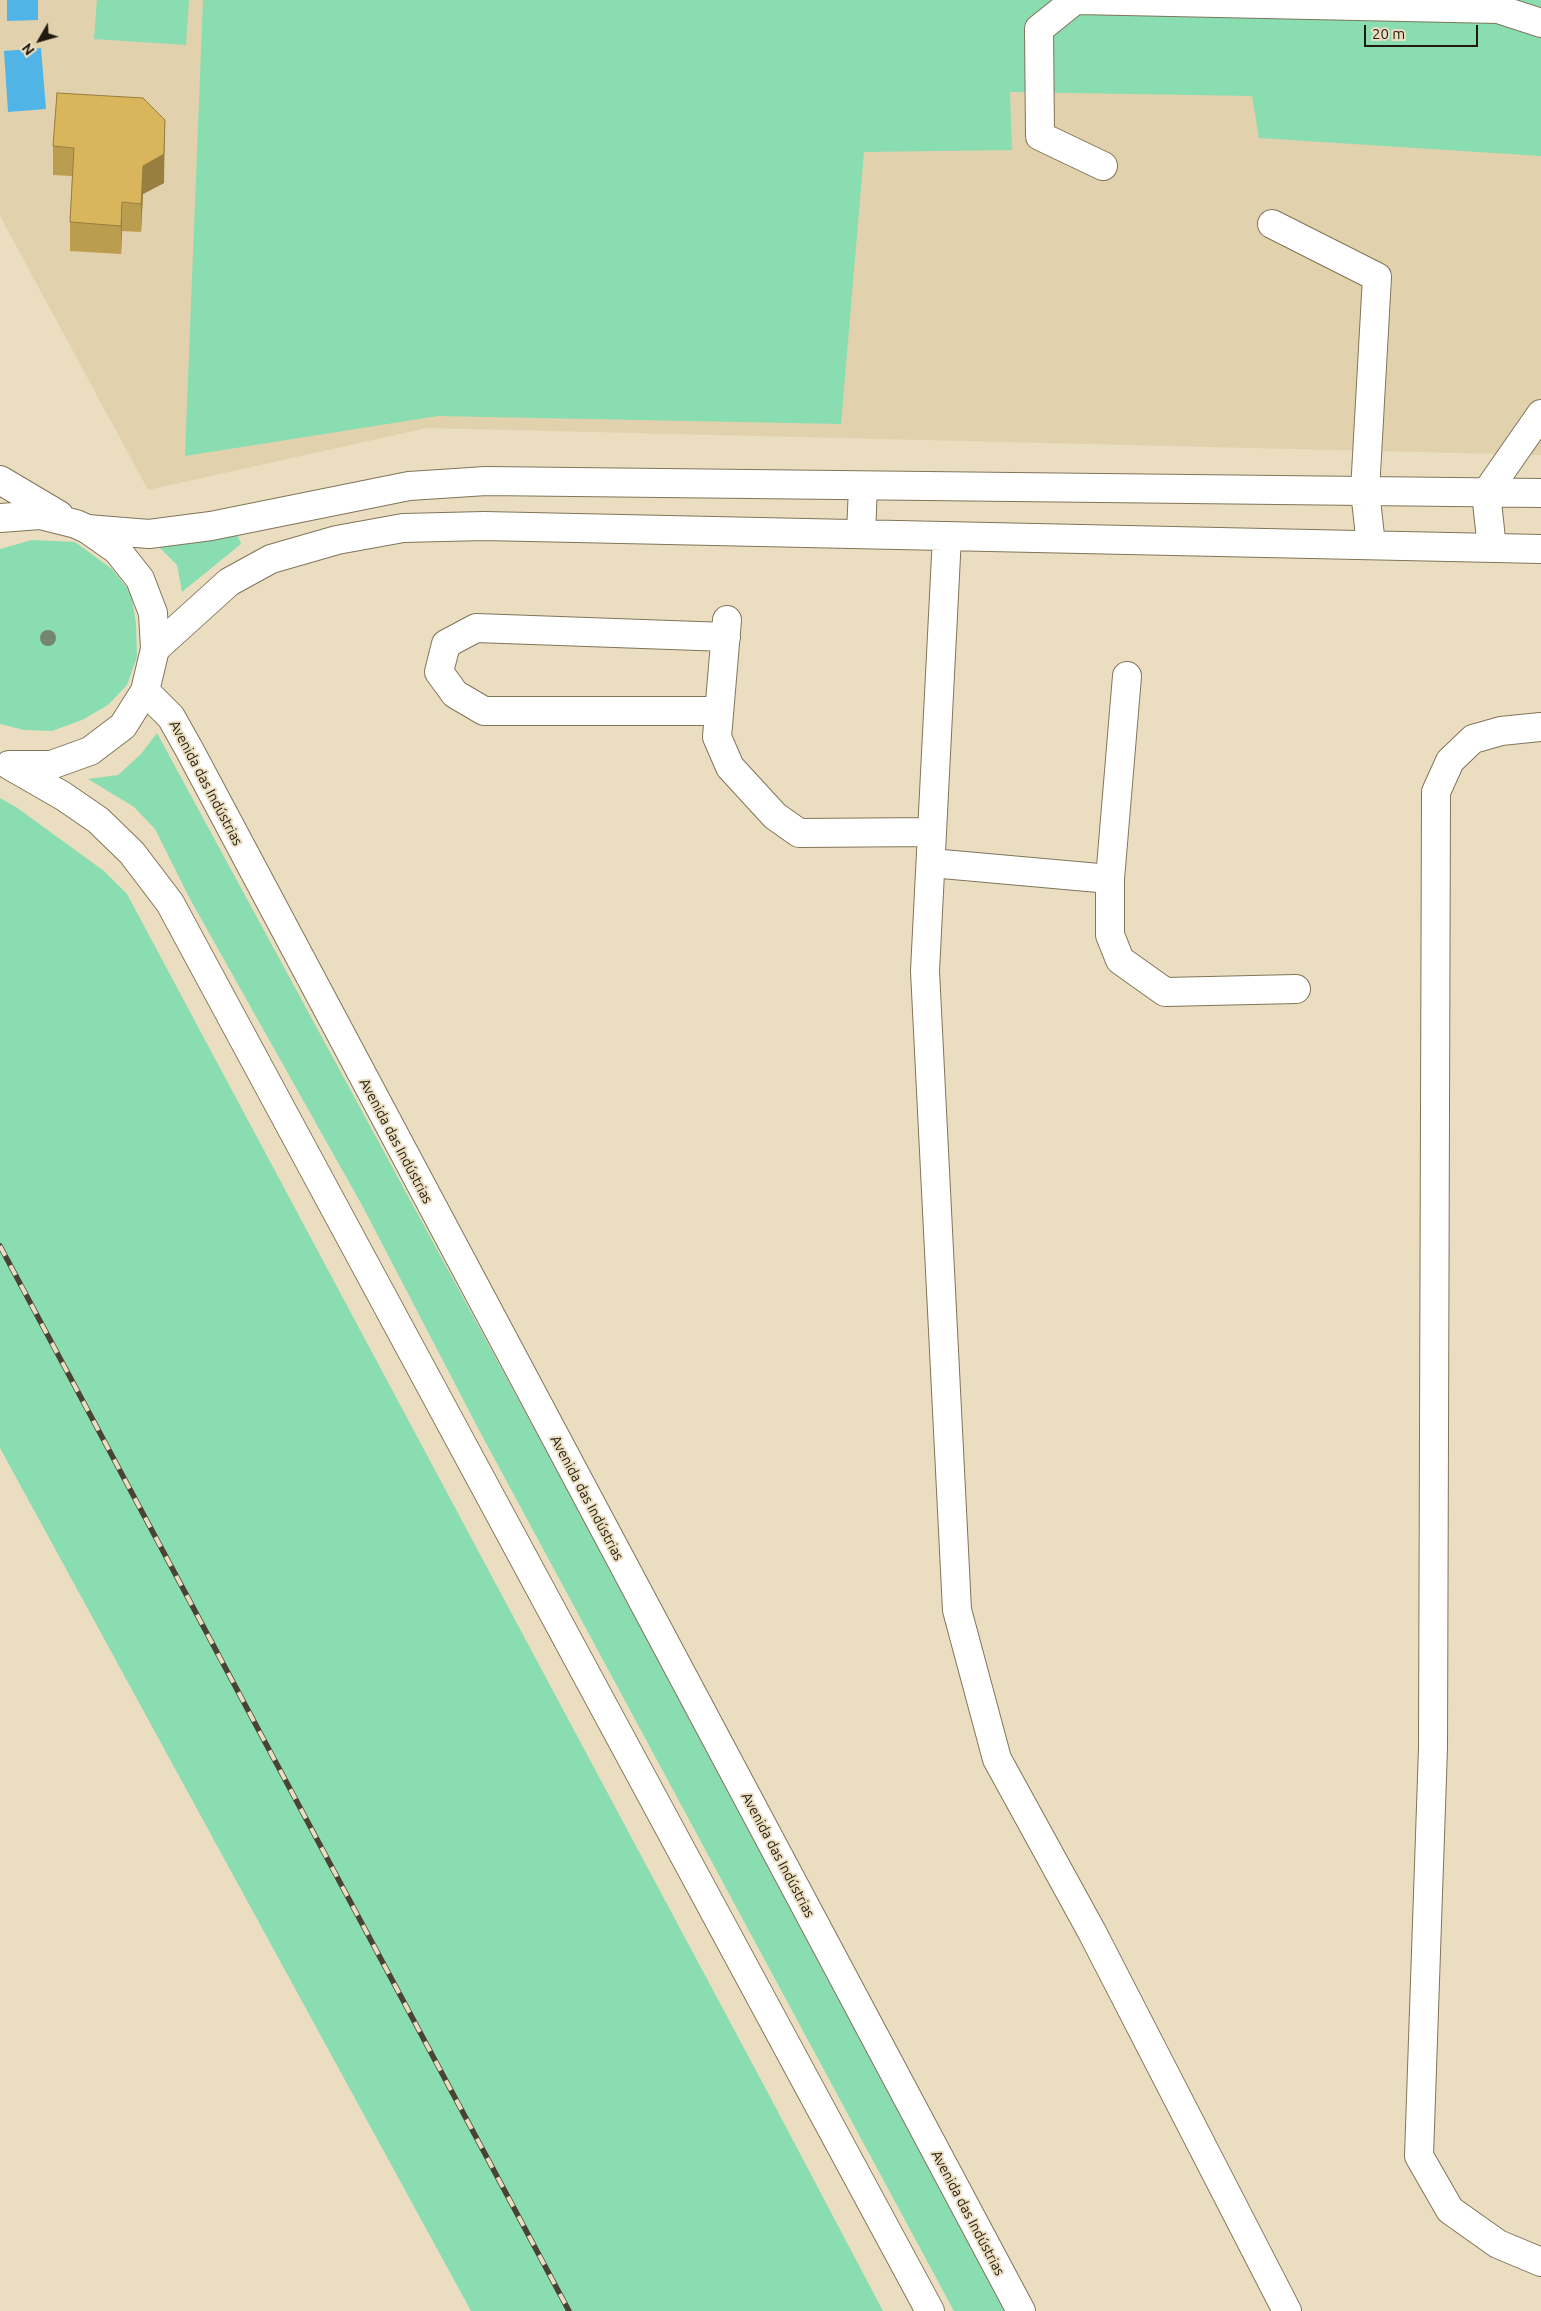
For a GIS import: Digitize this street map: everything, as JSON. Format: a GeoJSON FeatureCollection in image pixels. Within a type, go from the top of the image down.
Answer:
{"type":"FeatureCollection","features":[{"type":"Feature","properties":{"kind":"main road"},"geometry":{"type":"LineString","coordinates":[[1103,166],[1040,136],[1039,30],[1076,0],[1498,10],[1541,22]]}},
{"type":"Feature","properties":{"kind":"main road"},"geometry":{"type":"LineString","coordinates":[[1272,224],[1378,278],[1365,491],[1371,545]]}},
{"type":"Feature","properties":{"kind":"main road"},"geometry":{"type":"LineString","coordinates":[[1492,548],[1486,493],[1541,414]]}},
{"type":"Feature","properties":{"kind":"main road"},"geometry":{"type":"LineString","coordinates":[[0,480],[42,506],[82,526],[117,550],[140,579],[152,613],[155,649],[146,691],[123,726],[90,751],[51,765],[4,764]]}},
{"type":"Feature","properties":{"kind":"main road"},"geometry":{"type":"LineString","coordinates":[[0,518],[40,515],[82,526],[158,533],[210,526],[409,486],[486,481],[1541,493]]}},
{"type":"Feature","properties":{"kind":"main road"},"geometry":{"type":"LineString","coordinates":[[862,534],[864,486]]}},
{"type":"Feature","properties":{"kind":"main road"},"geometry":{"type":"LineString","coordinates":[[155,649],[229,582],[271,559],[337,540],[403,528],[484,526],[1541,549]]}},
{"type":"Feature","properties":{"kind":"main road"},"geometry":{"type":"LineString","coordinates":[[947,536],[925,971],[957,1610],[997,1759],[1092,1932],[1287,2311]]}},
{"type":"Feature","properties":{"kind":"main road"},"geometry":{"type":"LineString","coordinates":[[720,711],[484,711],[455,694],[439,672],[446,644],[476,628],[726,628],[720,711],[717,737],[730,767],[775,816],[798,832],[932,832]]}},
{"type":"Feature","properties":{"kind":"main road"},"geometry":{"type":"LineString","coordinates":[[1127,676],[1110,879],[1110,935],[1120,960],[1165,992],[1296,988]]}},
{"type":"Feature","properties":{"kind":"main road","name":"Avenida das Indústrias"},"geometry":{"type":"LineString","coordinates":[[146,691],[171,717],[189,749],[1021,2311]]}},
{"type":"Feature","properties":{"kind":"main road"},"geometry":{"type":"LineString","coordinates":[[1541,726],[1501,731],[1473,739],[1450,761],[1436,792],[1433,1738],[1419,2156],[1450,2210],[1498,2244],[1541,2262]]}},
{"type":"Feature","properties":{"kind":"main road"},"geometry":{"type":"LineString","coordinates":[[4,764],[63,796],[98,820],[132,853],[170,903],[930,2311]]}},
{"type":"Feature","properties":{"kind":"main road"},"geometry":{"type":"LineString","coordinates":[[931,863],[1110,879]]}},
{"type":"Feature","properties":{"kind":"shaded area"},"geometry":{"type":"Polygon","coordinates":[[[0,0],[1541,0],[1541,455],[427,428],[148,490],[0,216],[0,0]]]}},
{"type":"Feature","properties":{"kind":"green space"},"geometry":{"type":"Polygon","coordinates":[[[97,0],[189,0],[186,45],[94,39],[97,0]]]}},
{"type":"Feature","properties":{"kind":"green space"},"geometry":{"type":"Polygon","coordinates":[[[203,0],[1541,0],[1541,156],[1259,138],[1252,96],[1010,92],[1012,150],[864,152],[841,424],[438,416],[185,456],[203,0]]]}},
{"type":"Feature","properties":{"kind":"green space"},"geometry":{"type":"Polygon","coordinates":[[[238,536],[241,544],[182,592],[177,565],[158,546],[238,536]]]}},
{"type":"Feature","properties":{"kind":"green space"},"geometry":{"type":"Polygon","coordinates":[[[32,540],[75,542],[112,569],[131,593],[136,623],[137,657],[127,685],[108,705],[82,720],[52,731],[24,730],[0,724],[0,549],[32,540]]]}},
{"type":"Feature","properties":{"kind":"green space"},"geometry":{"type":"Polygon","coordinates":[[[157,733],[891,2087],[1009,2311],[954,2311],[479,1430],[363,1207],[190,899],[155,829],[134,807],[88,779],[118,775],[141,754],[157,733]]]}},
{"type":"Feature","properties":{"kind":"green space"},"geometry":{"type":"Polygon","coordinates":[[[0,798],[16,807],[104,871],[127,894],[883,2311],[471,2311],[0,1448],[0,798]]]}},
{"type":"Feature","properties":{"kind":"water"},"geometry":{"type":"Polygon","coordinates":[[[7,0],[38,0],[38,20],[7,21],[7,0]]]}},
{"type":"Feature","properties":{"kind":"water"},"geometry":{"type":"Polygon","coordinates":[[[41,48],[46,109],[8,112],[4,51],[41,48]]]}},
{"type":"Feature","properties":{"kind":"building"},"geometry":{"type":"Polygon","coordinates":[[[57,93],[143,98],[165,120],[164,154],[143,166],[141,204],[122,202],[121,226],[70,222],[74,148],[53,146],[57,93]]]}},
{"type":"Feature","properties":{"kind":"railway"},"geometry":{"type":"LineString","coordinates":[[0,1246],[569,2311]]}}]}
